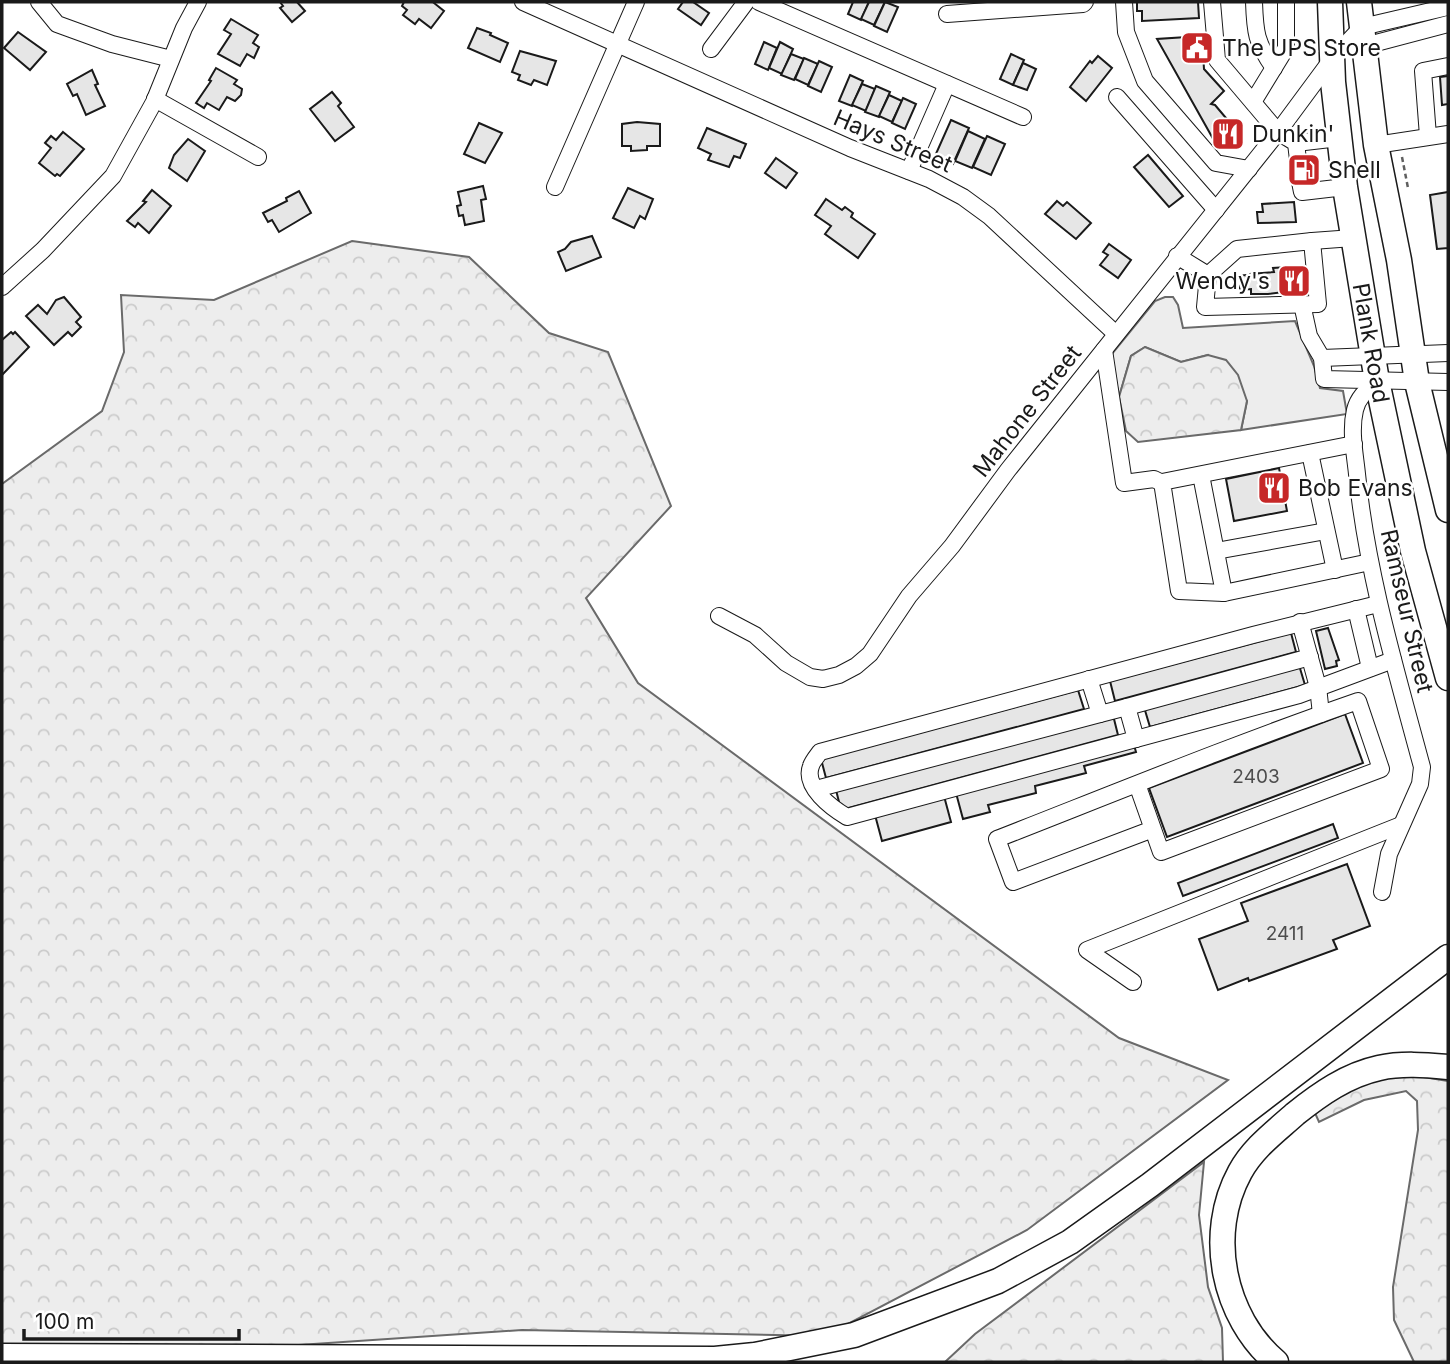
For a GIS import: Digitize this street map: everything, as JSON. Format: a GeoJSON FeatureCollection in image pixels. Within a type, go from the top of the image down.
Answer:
{"type":"FeatureCollection","features":[{"type":"Feature","properties":{"kind":"highway","name":"Plank Road"},"geometry":{"type":"LineString","coordinates":[[1330,2],[1332,59],[1345,187],[1377,381],[1413,551],[1448,678]]}},
{"type":"Feature","properties":{"kind":"highway","name":"Plank Road"},"geometry":{"type":"LineString","coordinates":[[1359,2],[1376,145],[1399,260],[1417,382],[1448,510]]}},
{"type":"Feature","properties":{"kind":"highway"},"geometry":{"type":"LineString","coordinates":[[2,1356],[715,1359],[755,1355],[854,1335],[998,1281],[1070,1242],[1150,1185],[1448,957]]}},
{"type":"Feature","properties":{"kind":"highway"},"geometry":{"type":"LineString","coordinates":[[1276,1362],[1262,1350],[1237,1311],[1222,1260],[1224,1217],[1240,1171],[1258,1146],[1333,1085],[1378,1068],[1416,1064],[1448,1067]]}},
{"type":"Feature","properties":{"kind":"street"},"geometry":{"type":"LineString","coordinates":[[39,2],[57,24],[112,44],[172,59]]}},
{"type":"Feature","properties":{"kind":"street"},"geometry":{"type":"LineString","coordinates":[[2,287],[43,250],[113,176],[155,99],[198,2]]}},
{"type":"Feature","properties":{"kind":"street","name":"Hays Street"},"geometry":{"type":"LineString","coordinates":[[523,2],[850,148],[929,179],[963,197],[989,216],[1116,334]]}},
{"type":"Feature","properties":{"kind":"street"},"geometry":{"type":"LineString","coordinates":[[555,187],[636,2]]}},
{"type":"Feature","properties":{"kind":"street"},"geometry":{"type":"LineString","coordinates":[[711,49],[746,2]]}},
{"type":"Feature","properties":{"kind":"street"},"geometry":{"type":"LineString","coordinates":[[759,2],[1023,117]]}},
{"type":"Feature","properties":{"kind":"street"},"geometry":{"type":"LineString","coordinates":[[947,13],[1002,6],[1085,2]]}},
{"type":"Feature","properties":{"kind":"street"},"geometry":{"type":"LineString","coordinates":[[1124,2],[1126,32],[1145,81],[1216,163],[1248,169]]}},
{"type":"Feature","properties":{"kind":"street"},"geometry":{"type":"LineString","coordinates":[[1212,2],[1217,60],[1297,152],[1339,138]]}},
{"type":"Feature","properties":{"kind":"street"},"geometry":{"type":"LineString","coordinates":[[1254,2],[1258,43],[1274,68]]}},
{"type":"Feature","properties":{"kind":"street"},"geometry":{"type":"LineString","coordinates":[[1253,102],[1286,48],[1286,2]]}},
{"type":"Feature","properties":{"kind":"street"},"geometry":{"type":"LineString","coordinates":[[1363,36],[1448,7]]}},
{"type":"Feature","properties":{"kind":"street"},"geometry":{"type":"LineString","coordinates":[[1363,36],[1448,24]]}},
{"type":"Feature","properties":{"kind":"street","name":"Mahone Street"},"geometry":{"type":"LineString","coordinates":[[719,616],[755,635],[786,663],[810,677],[839,675],[870,654],[909,596],[952,546],[1007,470],[1279,132],[1332,59],[1363,36]]}},
{"type":"Feature","properties":{"kind":"street"},"geometry":{"type":"LineString","coordinates":[[1428,136],[1423,71],[1448,66]]}},
{"type":"Feature","properties":{"kind":"street"},"geometry":{"type":"LineString","coordinates":[[1424,78],[1448,73]]}},
{"type":"Feature","properties":{"kind":"street"},"geometry":{"type":"LineString","coordinates":[[909,171],[947,84]]}},
{"type":"Feature","properties":{"kind":"street"},"geometry":{"type":"LineString","coordinates":[[1117,97],[1216,210]]}},
{"type":"Feature","properties":{"kind":"street"},"geometry":{"type":"LineString","coordinates":[[155,99],[258,156]]}},
{"type":"Feature","properties":{"kind":"street"},"geometry":{"type":"LineString","coordinates":[[1376,145],[1448,135]]}},
{"type":"Feature","properties":{"kind":"street"},"geometry":{"type":"LineString","coordinates":[[1300,182],[1301,192],[1345,187]]}},
{"type":"Feature","properties":{"kind":"street"},"geometry":{"type":"LineString","coordinates":[[1312,241],[1318,304],[1205,307],[1208,275],[1237,249],[1312,241],[1353,238]]}},
{"type":"Feature","properties":{"kind":"street"},"geometry":{"type":"LineString","coordinates":[[1177,256],[1208,275]]}},
{"type":"Feature","properties":{"kind":"street"},"geometry":{"type":"LineString","coordinates":[[1302,304],[1309,336],[1322,358],[1324,379],[1448,382]]}},
{"type":"Feature","properties":{"kind":"street"},"geometry":{"type":"LineString","coordinates":[[1104,350],[1124,484],[1154,479],[1162,483],[1354,444]]}},
{"type":"Feature","properties":{"kind":"street"},"geometry":{"type":"LineString","coordinates":[[1322,358],[1448,353]]}},
{"type":"Feature","properties":{"kind":"street","name":"Ramseur Street"},"geometry":{"type":"LineString","coordinates":[[1377,381],[1361,395],[1355,409],[1354,444],[1359,500],[1378,604],[1422,767],[1420,783],[1389,854],[1382,892]]}},
{"type":"Feature","properties":{"kind":"street"},"geometry":{"type":"LineString","coordinates":[[1310,453],[1335,570]]}},
{"type":"Feature","properties":{"kind":"street"},"geometry":{"type":"LineString","coordinates":[[1201,475],[1224,593]]}},
{"type":"Feature","properties":{"kind":"street"},"geometry":{"type":"LineString","coordinates":[[1162,483],[1179,591],[1224,593],[1370,562]]}},
{"type":"Feature","properties":{"kind":"street"},"geometry":{"type":"LineString","coordinates":[[1216,551],[1326,531]]}},
{"type":"Feature","properties":{"kind":"street"},"geometry":{"type":"LineString","coordinates":[[1378,604],[1300,622],[820,752],[810,767],[811,783],[833,809],[847,817],[1300,695],[1393,660]]}},
{"type":"Feature","properties":{"kind":"street"},"geometry":{"type":"LineString","coordinates":[[1356,610],[1370,668]]}},
{"type":"Feature","properties":{"kind":"street"},"geometry":{"type":"LineString","coordinates":[[1300,622],[1318,687],[1321,714]]}},
{"type":"Feature","properties":{"kind":"street"},"geometry":{"type":"LineString","coordinates":[[816,789],[1310,657]]}},
{"type":"Feature","properties":{"kind":"street"},"geometry":{"type":"LineString","coordinates":[[1089,679],[1100,714]]}},
{"type":"Feature","properties":{"kind":"street"},"geometry":{"type":"LineString","coordinates":[[1137,784],[1153,829],[1161,852],[1381,769],[1358,701],[1137,784],[997,839],[1013,883],[1153,829]]}},
{"type":"Feature","properties":{"kind":"street"},"geometry":{"type":"LineString","coordinates":[[1127,707],[1136,739]]}},
{"type":"Feature","properties":{"kind":"street"},"geometry":{"type":"LineString","coordinates":[[1133,982],[1087,950],[1403,819]]}},
{"type":"Feature","properties":{"kind":"path"},"geometry":{"type":"LineString","coordinates":[[1402,153],[1408,188]]}},
{"type":"Feature","properties":{"kind":"shaded area"},"geometry":{"type":"Polygon","coordinates":[[[1173,297],[1178,305],[1183,328],[1295,321],[1320,388],[1343,391],[1347,414],[1241,430],[1247,401],[1208,355],[1181,362],[1145,347],[1131,356],[1119,397],[1111,355],[1155,301],[1173,297]]]}},
{"type":"Feature","properties":{"kind":"green space"},"geometry":{"type":"Polygon","coordinates":[[[352,241],[469,257],[549,333],[608,352],[671,506],[586,598],[638,683],[1119,1038],[1228,1080],[1027,1230],[825,1336],[522,1330],[195,1352],[2,1354],[2,484],[102,411],[124,352],[121,295],[214,300],[352,241]]]}},
{"type":"Feature","properties":{"kind":"green space"},"geometry":{"type":"Polygon","coordinates":[[[1145,347],[1181,362],[1208,355],[1226,360],[1238,375],[1247,401],[1241,430],[1138,442],[1126,431],[1119,397],[1131,356],[1145,347]]]}},
{"type":"Feature","properties":{"kind":"green space"},"geometry":{"type":"Polygon","coordinates":[[[1385,1075],[1448,1081],[1448,1362],[1414,1362],[1394,1320],[1393,1287],[1418,1130],[1417,1101],[1406,1091],[1364,1100],[1319,1122],[1315,1113],[1332,1099],[1385,1075]]]}},
{"type":"Feature","properties":{"kind":"green space"},"geometry":{"type":"Polygon","coordinates":[[[1204,1162],[1199,1215],[1208,1287],[1222,1328],[1223,1362],[945,1362],[975,1334],[1204,1162]]]}},
{"type":"Feature","properties":{"kind":"building"},"geometry":{"type":"Polygon","coordinates":[[[280,2],[297,2],[305,11],[292,22],[280,8],[283,6],[280,2]]]}},
{"type":"Feature","properties":{"kind":"building"},"geometry":{"type":"Polygon","coordinates":[[[404,2],[435,2],[444,11],[431,28],[419,19],[415,24],[403,15],[407,10],[402,6],[404,2]]]}},
{"type":"Feature","properties":{"kind":"building"},"geometry":{"type":"Polygon","coordinates":[[[683,2],[693,2],[709,13],[701,25],[678,9],[683,2]]]}},
{"type":"Feature","properties":{"kind":"building"},"geometry":{"type":"Polygon","coordinates":[[[853,2],[869,2],[861,20],[848,14],[853,2]]]}},
{"type":"Feature","properties":{"kind":"building"},"geometry":{"type":"Polygon","coordinates":[[[869,2],[885,2],[874,25],[861,19],[869,2]]]}},
{"type":"Feature","properties":{"kind":"building"},"geometry":{"type":"Polygon","coordinates":[[[885,2],[898,7],[887,32],[874,26],[885,2]]]}},
{"type":"Feature","properties":{"kind":"building"},"geometry":{"type":"Polygon","coordinates":[[[1137,2],[1198,2],[1199,18],[1142,21],[1142,11],[1137,11],[1137,2]]]}},
{"type":"Feature","properties":{"kind":"building"},"geometry":{"type":"Polygon","coordinates":[[[231,19],[258,35],[253,43],[259,47],[254,58],[247,54],[240,66],[218,54],[231,34],[224,30],[231,19]]]}},
{"type":"Feature","properties":{"kind":"building"},"geometry":{"type":"Polygon","coordinates":[[[477,28],[508,43],[500,62],[468,48],[477,28]]]}},
{"type":"Feature","properties":{"kind":"building"},"geometry":{"type":"Polygon","coordinates":[[[18,32],[46,52],[30,70],[4,48],[18,32]]]}},
{"type":"Feature","properties":{"kind":"building"},"geometry":{"type":"Polygon","coordinates":[[[1202,36],[1204,69],[1224,91],[1211,104],[1215,105],[1237,131],[1216,144],[1157,39],[1202,36]]]}},
{"type":"Feature","properties":{"kind":"building"},"geometry":{"type":"Polygon","coordinates":[[[764,42],[777,48],[768,70],[755,64],[764,42]]]}},
{"type":"Feature","properties":{"kind":"building"},"geometry":{"type":"Polygon","coordinates":[[[780,42],[793,49],[782,74],[769,68],[780,42]]]}},
{"type":"Feature","properties":{"kind":"building"},"geometry":{"type":"Polygon","coordinates":[[[520,51],[556,61],[547,85],[534,80],[531,85],[518,80],[520,75],[512,72],[520,51]]]}},
{"type":"Feature","properties":{"kind":"building"},"geometry":{"type":"Polygon","coordinates":[[[791,54],[804,59],[794,80],[781,75],[791,54]]]}},
{"type":"Feature","properties":{"kind":"building"},"geometry":{"type":"Polygon","coordinates":[[[1011,54],[1024,60],[1013,85],[1000,79],[1011,54]]]}},
{"type":"Feature","properties":{"kind":"building"},"geometry":{"type":"Polygon","coordinates":[[[1098,56],[1112,68],[1086,101],[1070,87],[1090,61],[1092,63],[1098,56]]]}},
{"type":"Feature","properties":{"kind":"building"},"geometry":{"type":"Polygon","coordinates":[[[804,58],[818,64],[808,85],[795,79],[804,58]]]}},
{"type":"Feature","properties":{"kind":"building"},"geometry":{"type":"Polygon","coordinates":[[[819,61],[832,67],[821,92],[808,86],[819,61]]]}},
{"type":"Feature","properties":{"kind":"building"},"geometry":{"type":"Polygon","coordinates":[[[1023,63],[1036,69],[1027,90],[1013,85],[1023,63]]]}},
{"type":"Feature","properties":{"kind":"building"},"geometry":{"type":"Polygon","coordinates":[[[216,68],[237,80],[234,84],[242,89],[241,95],[235,101],[227,97],[219,110],[207,103],[204,108],[196,103],[211,81],[209,80],[216,68]]]}},
{"type":"Feature","properties":{"kind":"building"},"geometry":{"type":"Polygon","coordinates":[[[92,70],[98,84],[95,85],[105,106],[86,115],[77,94],[73,96],[67,84],[92,70]]]}},
{"type":"Feature","properties":{"kind":"building"},"geometry":{"type":"Polygon","coordinates":[[[850,75],[863,81],[852,106],[839,101],[850,75]]]}},
{"type":"Feature","properties":{"kind":"building"},"geometry":{"type":"Polygon","coordinates":[[[1448,76],[1448,104],[1442,105],[1440,77],[1448,76]]]}},
{"type":"Feature","properties":{"kind":"building"},"geometry":{"type":"Polygon","coordinates":[[[862,84],[875,89],[866,111],[852,105],[862,84]]]}},
{"type":"Feature","properties":{"kind":"building"},"geometry":{"type":"Polygon","coordinates":[[[876,86],[890,92],[879,117],[865,112],[876,86]]]}},
{"type":"Feature","properties":{"kind":"building"},"geometry":{"type":"Polygon","coordinates":[[[332,92],[341,103],[338,106],[354,127],[335,141],[310,109],[332,92]]]}},
{"type":"Feature","properties":{"kind":"building"},"geometry":{"type":"Polygon","coordinates":[[[889,95],[902,101],[892,122],[879,116],[889,95]]]}},
{"type":"Feature","properties":{"kind":"building"},"geometry":{"type":"Polygon","coordinates":[[[903,98],[916,104],[905,129],[892,123],[903,98]]]}},
{"type":"Feature","properties":{"kind":"building"},"geometry":{"type":"Polygon","coordinates":[[[951,120],[969,128],[953,164],[935,156],[951,120]]]}},
{"type":"Feature","properties":{"kind":"building"},"geometry":{"type":"Polygon","coordinates":[[[479,123],[502,133],[485,163],[464,154],[479,123]]]}},
{"type":"Feature","properties":{"kind":"building"},"geometry":{"type":"Polygon","coordinates":[[[622,124],[660,124],[660,146],[647,146],[647,150],[631,151],[631,146],[622,146],[622,124]]]}},
{"type":"Feature","properties":{"kind":"building"},"geometry":{"type":"Polygon","coordinates":[[[707,128],[746,144],[740,158],[734,156],[729,167],[708,160],[711,154],[698,148],[707,128]]]}},
{"type":"Feature","properties":{"kind":"building"},"geometry":{"type":"Polygon","coordinates":[[[968,131],[985,139],[972,168],[955,161],[968,131]]]}},
{"type":"Feature","properties":{"kind":"building"},"geometry":{"type":"Polygon","coordinates":[[[63,132],[84,149],[60,176],[55,176],[39,163],[51,148],[45,143],[51,136],[56,140],[63,132]]]}},
{"type":"Feature","properties":{"kind":"building"},"geometry":{"type":"Polygon","coordinates":[[[987,136],[1005,144],[991,175],[973,167],[987,136]]]}},
{"type":"Feature","properties":{"kind":"building"},"geometry":{"type":"Polygon","coordinates":[[[188,139],[205,151],[187,181],[169,168],[174,155],[188,139]]]}},
{"type":"Feature","properties":{"kind":"building"},"geometry":{"type":"Polygon","coordinates":[[[1148,155],[1183,196],[1169,207],[1134,167],[1148,155]]]}},
{"type":"Feature","properties":{"kind":"building"},"geometry":{"type":"Polygon","coordinates":[[[776,158],[797,173],[786,188],[765,173],[776,158]]]}},
{"type":"Feature","properties":{"kind":"building"},"geometry":{"type":"Polygon","coordinates":[[[483,186],[486,199],[481,200],[484,221],[465,225],[463,215],[459,216],[457,206],[461,205],[458,192],[483,186]]]}},
{"type":"Feature","properties":{"kind":"building"},"geometry":{"type":"Polygon","coordinates":[[[628,188],[653,199],[645,219],[640,216],[634,228],[613,218],[628,188]]]}},
{"type":"Feature","properties":{"kind":"building"},"geometry":{"type":"Polygon","coordinates":[[[152,190],[171,206],[149,233],[138,223],[135,227],[127,221],[146,202],[143,201],[152,190]]]}},
{"type":"Feature","properties":{"kind":"building"},"geometry":{"type":"Polygon","coordinates":[[[299,191],[311,213],[279,232],[272,220],[268,222],[263,213],[287,201],[286,198],[299,191]]]}},
{"type":"Feature","properties":{"kind":"building"},"geometry":{"type":"Polygon","coordinates":[[[1448,192],[1448,248],[1437,249],[1430,195],[1448,192]]]}},
{"type":"Feature","properties":{"kind":"building"},"geometry":{"type":"Polygon","coordinates":[[[826,199],[842,210],[845,207],[853,213],[851,217],[875,234],[858,258],[825,234],[831,226],[815,215],[826,199]]]}},
{"type":"Feature","properties":{"kind":"building"},"geometry":{"type":"Polygon","coordinates":[[[1057,201],[1063,206],[1067,202],[1091,223],[1076,239],[1045,214],[1057,201]]]}},
{"type":"Feature","properties":{"kind":"building"},"geometry":{"type":"Polygon","coordinates":[[[1294,202],[1296,222],[1258,223],[1257,212],[1263,212],[1262,204],[1294,202]]]}},
{"type":"Feature","properties":{"kind":"building"},"geometry":{"type":"Polygon","coordinates":[[[592,236],[601,257],[566,271],[558,252],[571,242],[592,236]]]}},
{"type":"Feature","properties":{"kind":"building"},"geometry":{"type":"Polygon","coordinates":[[[1109,244],[1131,260],[1118,278],[1100,265],[1108,255],[1103,252],[1109,244]]]}},
{"type":"Feature","properties":{"kind":"building"},"geometry":{"type":"Polygon","coordinates":[[[1288,267],[1288,270],[1306,271],[1308,289],[1268,294],[1251,294],[1251,289],[1240,290],[1240,280],[1237,280],[1236,276],[1246,275],[1246,280],[1250,279],[1250,274],[1274,272],[1273,268],[1288,267]]]}},
{"type":"Feature","properties":{"kind":"building"},"geometry":{"type":"Polygon","coordinates":[[[64,297],[81,317],[76,322],[81,327],[72,336],[68,332],[54,345],[26,316],[38,305],[47,314],[56,300],[64,297]]]}},
{"type":"Feature","properties":{"kind":"building"},"geometry":{"type":"Polygon","coordinates":[[[15,332],[29,347],[2,375],[2,340],[15,332]]]}},
{"type":"Feature","properties":{"kind":"building"},"geometry":{"type":"Polygon","coordinates":[[[1279,468],[1287,511],[1234,521],[1226,479],[1279,468]]]}},
{"type":"Feature","properties":{"kind":"building"},"geometry":{"type":"Polygon","coordinates":[[[1328,628],[1339,660],[1336,661],[1337,666],[1325,669],[1316,631],[1328,628]]]}},
{"type":"Feature","properties":{"kind":"building"},"geometry":{"type":"Polygon","coordinates":[[[1291,633],[1296,652],[1115,701],[1110,681],[1291,633]]]}},
{"type":"Feature","properties":{"kind":"building"},"geometry":{"type":"Polygon","coordinates":[[[1299,665],[1305,685],[1150,727],[1144,707],[1299,665]]]}},
{"type":"Feature","properties":{"kind":"building"},"geometry":{"type":"Polygon","coordinates":[[[1078,690],[1084,709],[826,778],[821,759],[1078,690]]]}},
{"type":"Feature","properties":{"kind":"building"},"geometry":{"type":"Polygon","coordinates":[[[1345,714],[1363,763],[1167,837],[1149,788],[1345,714]]]}},
{"type":"Feature","properties":{"kind":"building"},"geometry":{"type":"Polygon","coordinates":[[[1113,715],[1118,735],[841,810],[836,790],[1113,715]]]}},
{"type":"Feature","properties":{"kind":"building"},"geometry":{"type":"Polygon","coordinates":[[[1134,745],[1136,752],[1084,766],[1086,773],[1035,786],[1036,793],[988,805],[990,812],[963,819],[956,793],[1134,745]]]}},
{"type":"Feature","properties":{"kind":"building"},"geometry":{"type":"Polygon","coordinates":[[[944,796],[951,822],[882,841],[875,815],[944,796]]]}},
{"type":"Feature","properties":{"kind":"building"},"geometry":{"type":"Polygon","coordinates":[[[1333,824],[1338,838],[1183,896],[1178,883],[1333,824]]]}},
{"type":"Feature","properties":{"kind":"building"},"geometry":{"type":"Polygon","coordinates":[[[1347,864],[1370,926],[1333,940],[1337,949],[1218,990],[1199,939],[1248,921],[1241,903],[1347,864]]]}},
{"type":"Feature","properties":{"kind":"place","name":"The UPS Store"},"geometry":{"type":"Point","coordinates":[1197,48]}},
{"type":"Feature","properties":{"kind":"place","name":"Dunkin'"},"geometry":{"type":"Point","coordinates":[1228,134]}},
{"type":"Feature","properties":{"kind":"place","name":"Shell"},"geometry":{"type":"Point","coordinates":[1304,170]}},
{"type":"Feature","properties":{"kind":"place","name":"Wendy's"},"geometry":{"type":"Point","coordinates":[1294,281]}},
{"type":"Feature","properties":{"kind":"place","name":"Bob Evans"},"geometry":{"type":"Point","coordinates":[1274,488]}}]}
